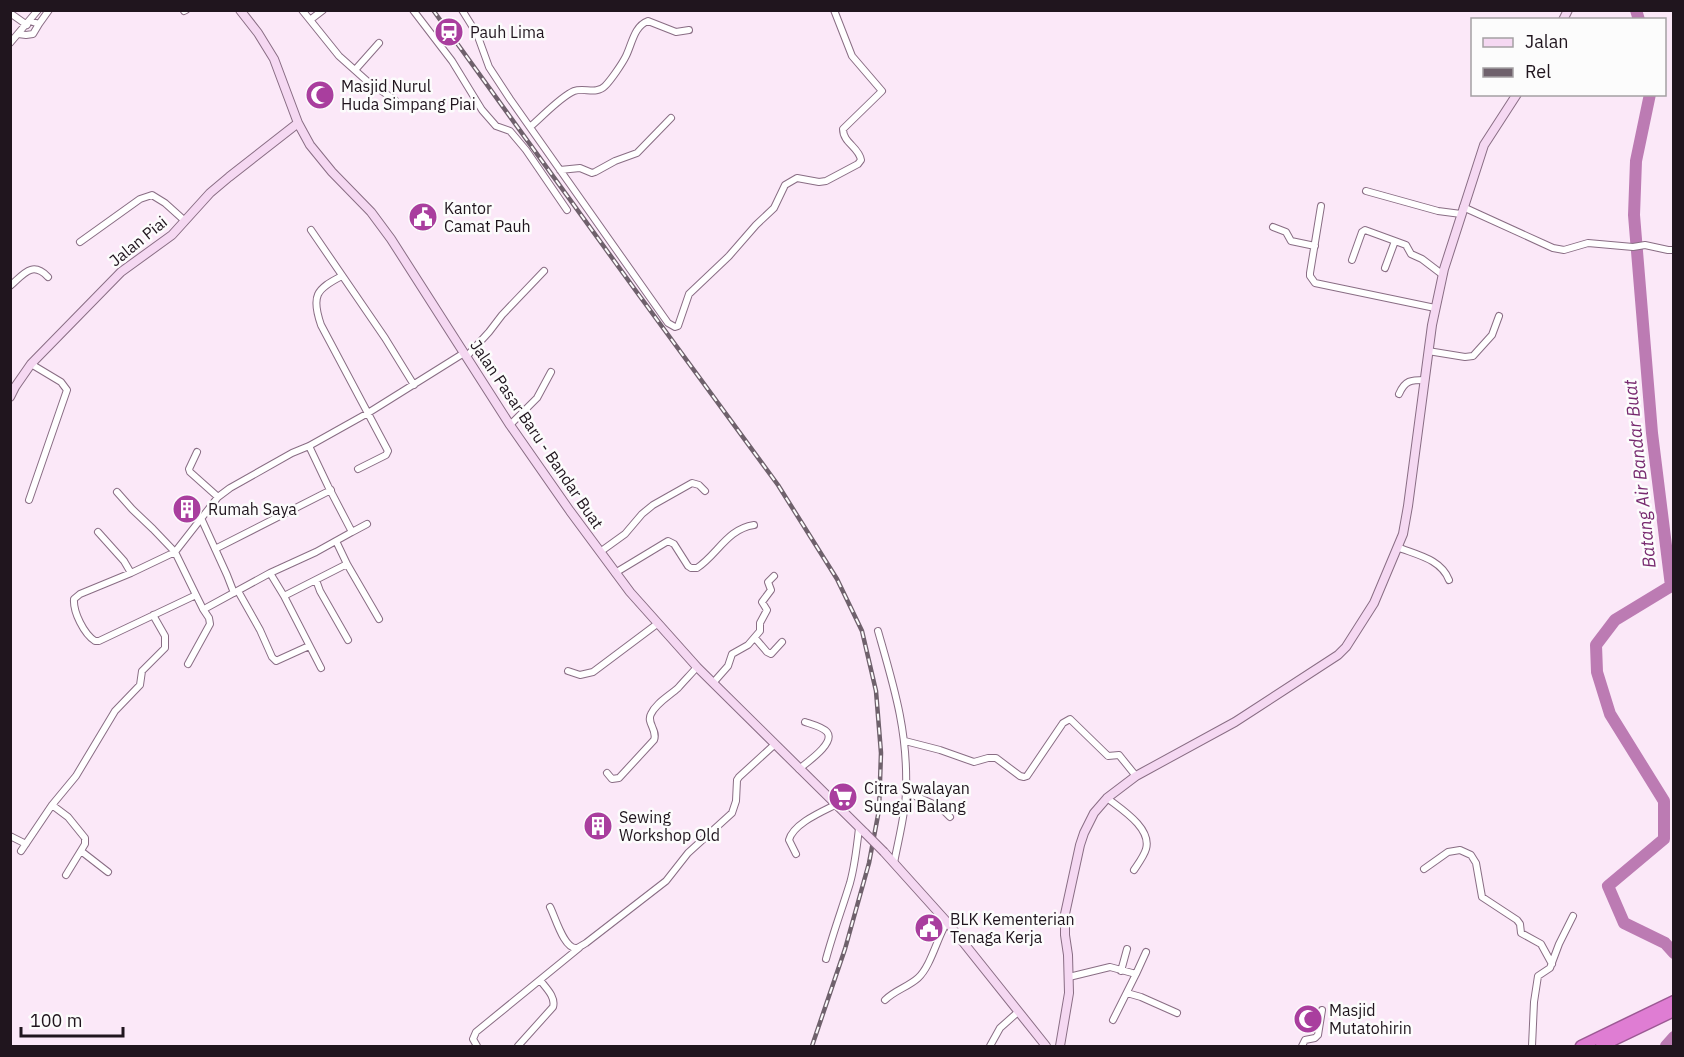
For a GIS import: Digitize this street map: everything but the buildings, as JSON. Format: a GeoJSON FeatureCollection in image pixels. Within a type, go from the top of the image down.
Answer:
{"type":"FeatureCollection","features":[{"type":"Feature","properties":{"kind":"highway"},"geometry":{"type":"LineString","coordinates":[[1581,1047],[1668,1003]]}},
{"type":"Feature","properties":{"kind":"highway"},"geometry":{"type":"LineString","coordinates":[[1601,1047],[1674,1011]]}},
{"type":"Feature","properties":{"kind":"street"},"geometry":{"type":"LineString","coordinates":[[10,43],[38,10]]}},
{"type":"Feature","properties":{"kind":"street"},"geometry":{"type":"LineString","coordinates":[[18,34],[31,35],[34,33],[49,10]]}},
{"type":"Feature","properties":{"kind":"street","name":"Jalan Pasar Baru - Bandar Buat"},"geometry":{"type":"LineString","coordinates":[[240,10],[274,59],[303,134],[320,158],[371,212],[391,239],[510,425],[615,573],[657,624],[697,667],[884,852],[947,922],[1046,1047]]}},
{"type":"Feature","properties":{"kind":"street"},"geometry":{"type":"LineString","coordinates":[[302,10],[339,56],[367,81],[395,100]]}},
{"type":"Feature","properties":{"kind":"street"},"geometry":{"type":"LineString","coordinates":[[310,20],[323,10]]}},
{"type":"Feature","properties":{"kind":"street"},"geometry":{"type":"LineString","coordinates":[[413,10],[452,62],[482,110],[496,126],[510,131],[539,167],[567,210]]}},
{"type":"Feature","properties":{"kind":"street"},"geometry":{"type":"LineString","coordinates":[[462,10],[477,34],[489,67],[672,326],[678,326],[689,294],[774,208],[785,185],[797,178],[826,181],[858,164],[861,160],[860,154],[845,138],[843,129],[882,91],[852,56],[834,10]]}},
{"type":"Feature","properties":{"kind":"street"},"geometry":{"type":"LineString","coordinates":[[10,13],[28,23],[39,24]]}},
{"type":"Feature","properties":{"kind":"street"},"geometry":{"type":"LineString","coordinates":[[530,127],[576,90],[598,91],[605,86],[627,55],[631,42],[643,23],[648,21],[676,32],[689,30]]}},
{"type":"Feature","properties":{"kind":"street"},"geometry":{"type":"LineString","coordinates":[[355,70],[379,43]]}},
{"type":"Feature","properties":{"kind":"street"},"geometry":{"type":"LineString","coordinates":[[1060,1047],[1069,993],[1065,914],[1080,845],[1094,813],[1107,798],[1137,776],[1235,722],[1338,655],[1346,647],[1374,603],[1403,534],[1428,351],[1443,275],[1484,145],[1516,96]]}},
{"type":"Feature","properties":{"kind":"street"},"geometry":{"type":"LineString","coordinates":[[560,170],[580,168],[592,173],[615,161],[632,156],[671,118]]}},
{"type":"Feature","properties":{"kind":"street","name":"Jalan Piai"},"geometry":{"type":"LineString","coordinates":[[10,397],[13,385],[31,364],[121,273],[172,235],[220,185],[298,123]]}},
{"type":"Feature","properties":{"kind":"street"},"geometry":{"type":"LineString","coordinates":[[1366,191],[1438,211],[1462,211],[1553,248],[1564,250],[1588,243],[1633,247],[1645,245],[1674,250]]}},
{"type":"Feature","properties":{"kind":"street"},"geometry":{"type":"LineString","coordinates":[[80,242],[140,199],[152,195],[185,221]]}},
{"type":"Feature","properties":{"kind":"street"},"geometry":{"type":"LineString","coordinates":[[1321,207],[1310,273],[1316,283],[1435,308]]}},
{"type":"Feature","properties":{"kind":"street"},"geometry":{"type":"LineString","coordinates":[[1273,228],[1286,232],[1291,241],[1315,246]]}},
{"type":"Feature","properties":{"kind":"street"},"geometry":{"type":"LineString","coordinates":[[310,230],[385,338],[414,385]]}},
{"type":"Feature","properties":{"kind":"street"},"geometry":{"type":"LineString","coordinates":[[1352,260],[1364,231],[1406,245],[1411,254],[1422,259],[1443,275]]}},
{"type":"Feature","properties":{"kind":"street"},"geometry":{"type":"LineString","coordinates":[[1385,268],[1395,241]]}},
{"type":"Feature","properties":{"kind":"street"},"geometry":{"type":"LineString","coordinates":[[10,286],[32,268],[42,270],[48,277]]}},
{"type":"Feature","properties":{"kind":"street"},"geometry":{"type":"LineString","coordinates":[[196,595],[99,641],[91,640],[74,606],[76,597],[175,552],[218,497],[230,488],[309,446],[465,354],[489,333],[502,315],[544,271]]}},
{"type":"Feature","properties":{"kind":"street"},"geometry":{"type":"LineString","coordinates":[[342,276],[319,291],[317,313],[321,325],[386,445],[388,453],[358,469]]}},
{"type":"Feature","properties":{"kind":"street"},"geometry":{"type":"LineString","coordinates":[[1428,351],[1465,357],[1473,356],[1492,335],[1499,316]]}},
{"type":"Feature","properties":{"kind":"street"},"geometry":{"type":"LineString","coordinates":[[29,500],[68,390],[61,382],[31,364]]}},
{"type":"Feature","properties":{"kind":"street"},"geometry":{"type":"LineString","coordinates":[[510,425],[537,398],[551,372]]}},
{"type":"Feature","properties":{"kind":"street"},"geometry":{"type":"LineString","coordinates":[[1399,394],[1402,385],[1425,380]]}},
{"type":"Feature","properties":{"kind":"street"},"geometry":{"type":"LineString","coordinates":[[309,446],[352,532]]}},
{"type":"Feature","properties":{"kind":"street"},"geometry":{"type":"LineString","coordinates":[[196,452],[189,469],[190,472],[218,497]]}},
{"type":"Feature","properties":{"kind":"street"},"geometry":{"type":"LineString","coordinates":[[600,552],[625,534],[642,514],[678,491],[692,483],[699,485],[705,491]]}},
{"type":"Feature","properties":{"kind":"street"},"geometry":{"type":"LineString","coordinates":[[215,549],[331,490]]}},
{"type":"Feature","properties":{"kind":"street"},"geometry":{"type":"LineString","coordinates":[[117,492],[175,552],[209,618],[210,624],[188,664]]}},
{"type":"Feature","properties":{"kind":"street"},"geometry":{"type":"LineString","coordinates":[[201,519],[236,592],[257,624],[272,657],[276,661],[309,646]]}},
{"type":"Feature","properties":{"kind":"street"},"geometry":{"type":"LineString","coordinates":[[203,609],[367,524]]}},
{"type":"Feature","properties":{"kind":"street"},"geometry":{"type":"LineString","coordinates":[[615,573],[668,541],[674,544],[688,566],[697,568],[733,533],[754,525]]}},
{"type":"Feature","properties":{"kind":"street"},"geometry":{"type":"LineString","coordinates":[[98,532],[124,561],[131,573]]}},
{"type":"Feature","properties":{"kind":"street"},"geometry":{"type":"LineString","coordinates":[[336,541],[378,619]]}},
{"type":"Feature","properties":{"kind":"street"},"geometry":{"type":"LineString","coordinates":[[1398,547],[1436,562],[1447,572],[1449,580]]}},
{"type":"Feature","properties":{"kind":"street"},"geometry":{"type":"LineString","coordinates":[[284,596],[347,564]]}},
{"type":"Feature","properties":{"kind":"street"},"geometry":{"type":"LineString","coordinates":[[270,573],[321,668]]}},
{"type":"Feature","properties":{"kind":"street"},"geometry":{"type":"LineString","coordinates":[[713,683],[728,666],[732,654],[746,647],[760,631],[760,623],[767,610],[762,602],[771,590],[768,582],[774,576]]}},
{"type":"Feature","properties":{"kind":"street"},"geometry":{"type":"LineString","coordinates":[[316,580],[348,640]]}},
{"type":"Feature","properties":{"kind":"street"},"geometry":{"type":"LineString","coordinates":[[21,851],[52,805],[76,776],[115,711],[140,685],[142,671],[165,648],[165,636],[153,615]]}},
{"type":"Feature","properties":{"kind":"street"},"geometry":{"type":"LineString","coordinates":[[568,671],[580,675],[593,672],[657,624]]}},
{"type":"Feature","properties":{"kind":"street"},"geometry":{"type":"LineString","coordinates":[[878,631],[896,694],[905,741],[906,792],[894,863]]}},
{"type":"Feature","properties":{"kind":"street"},"geometry":{"type":"LineString","coordinates":[[755,638],[771,654],[782,642]]}},
{"type":"Feature","properties":{"kind":"street"},"geometry":{"type":"LineString","coordinates":[[608,773],[612,779],[619,778],[654,740],[655,729],[650,715],[697,667]]}},
{"type":"Feature","properties":{"kind":"street"},"geometry":{"type":"LineString","coordinates":[[905,741],[932,747],[974,762],[996,758],[1024,777],[1069,718],[1107,756],[1119,755],[1137,776]]}},
{"type":"Feature","properties":{"kind":"street"},"geometry":{"type":"LineString","coordinates":[[799,769],[829,741],[826,731],[805,722]]}},
{"type":"Feature","properties":{"kind":"street"},"geometry":{"type":"LineString","coordinates":[[477,1047],[473,1039],[476,1032],[580,947],[666,881],[688,853],[732,813],[736,801],[737,780],[774,745]]}},
{"type":"Feature","properties":{"kind":"street"},"geometry":{"type":"LineString","coordinates":[[906,792],[940,807],[950,817]]}},
{"type":"Feature","properties":{"kind":"street"},"geometry":{"type":"LineString","coordinates":[[1107,798],[1131,816],[1140,826],[1145,837],[1146,849],[1134,870]]}},
{"type":"Feature","properties":{"kind":"street"},"geometry":{"type":"LineString","coordinates":[[52,805],[68,817],[85,836],[86,841],[66,876]]}},
{"type":"Feature","properties":{"kind":"street"},"geometry":{"type":"LineString","coordinates":[[795,854],[789,840],[791,834],[811,818],[835,805]]}},
{"type":"Feature","properties":{"kind":"street"},"geometry":{"type":"LineString","coordinates":[[826,959],[850,883],[862,831]]}},
{"type":"Feature","properties":{"kind":"street"},"geometry":{"type":"LineString","coordinates":[[10,836],[26,844]]}},
{"type":"Feature","properties":{"kind":"street"},"geometry":{"type":"LineString","coordinates":[[1424,869],[1448,852],[1460,850],[1471,855],[1476,863],[1482,897],[1517,920],[1521,933],[1541,944],[1552,964]]}},
{"type":"Feature","properties":{"kind":"street"},"geometry":{"type":"LineString","coordinates":[[81,851],[108,872]]}},
{"type":"Feature","properties":{"kind":"street"},"geometry":{"type":"LineString","coordinates":[[550,907],[563,938],[572,947],[580,947]]}},
{"type":"Feature","properties":{"kind":"street"},"geometry":{"type":"LineString","coordinates":[[1532,1047],[1538,976],[1548,970],[1552,964],[1572,916]]}},
{"type":"Feature","properties":{"kind":"street"},"geometry":{"type":"LineString","coordinates":[[885,1000],[922,974],[947,922]]}},
{"type":"Feature","properties":{"kind":"street"},"geometry":{"type":"LineString","coordinates":[[1122,971],[1127,949]]}},
{"type":"Feature","properties":{"kind":"street"},"geometry":{"type":"LineString","coordinates":[[1113,1020],[1146,952]]}},
{"type":"Feature","properties":{"kind":"street"},"geometry":{"type":"LineString","coordinates":[[1068,977],[1110,967],[1136,974]]}},
{"type":"Feature","properties":{"kind":"street"},"geometry":{"type":"LineString","coordinates":[[518,1047],[553,1007],[554,1003],[540,980]]}},
{"type":"Feature","properties":{"kind":"street"},"geometry":{"type":"LineString","coordinates":[[1127,993],[1177,1013]]}},
{"type":"Feature","properties":{"kind":"street"},"geometry":{"type":"LineString","coordinates":[[1302,1047],[1305,1040],[1318,1035],[1322,1010]]}},
{"type":"Feature","properties":{"kind":"street"},"geometry":{"type":"LineString","coordinates":[[990,1047],[995,1034],[1018,1012]]}},
{"type":"Feature","properties":{"kind":"waterway","name":"Batang Air Bandar Buat"},"geometry":{"type":"LineString","coordinates":[[1636,10],[1638,18]]}},
{"type":"Feature","properties":{"kind":"waterway","name":"Batang Air Bandar Buat"},"geometry":{"type":"LineString","coordinates":[[1650,96],[1636,161],[1634,215],[1652,433],[1671,586],[1615,620],[1596,645],[1597,672],[1610,714],[1664,801],[1664,839],[1608,886],[1624,923],[1665,943],[1674,953]]}},
{"type":"Feature","properties":{"kind":"waterway","name":"Batang Air Bandar Buat"},"geometry":{"type":"LineString","coordinates":[[1666,1046],[1674,1037]]}},
{"type":"Feature","properties":{"kind":"railway"},"geometry":{"type":"LineString","coordinates":[[433,10],[778,485],[837,579],[862,631],[876,691],[881,753],[879,810],[869,863],[845,949],[812,1046]]}},
{"type":"Feature","properties":{"kind":"place","name":"Pauh Lima"},"geometry":{"type":"Point","coordinates":[449,32]}},
{"type":"Feature","properties":{"kind":"place","name":"Masjid Nurul Huda Simpang Piai"},"geometry":{"type":"Point","coordinates":[320,95]}},
{"type":"Feature","properties":{"kind":"place","name":"Kantor Camat Pauh"},"geometry":{"type":"Point","coordinates":[423,217]}},
{"type":"Feature","properties":{"kind":"place","name":"Rumah Saya"},"geometry":{"type":"Point","coordinates":[187,509]}},
{"type":"Feature","properties":{"kind":"place","name":"Citra Swalayan Sungai Balang"},"geometry":{"type":"Point","coordinates":[843,797]}},
{"type":"Feature","properties":{"kind":"place","name":"Sewing Workshop Old"},"geometry":{"type":"Point","coordinates":[598,826]}},
{"type":"Feature","properties":{"kind":"place","name":"BLK Kementerian Tenaga Kerja"},"geometry":{"type":"Point","coordinates":[929,928]}},
{"type":"Feature","properties":{"kind":"place","name":"Masjid Mutatohirin"},"geometry":{"type":"Point","coordinates":[1308,1019]}}]}
